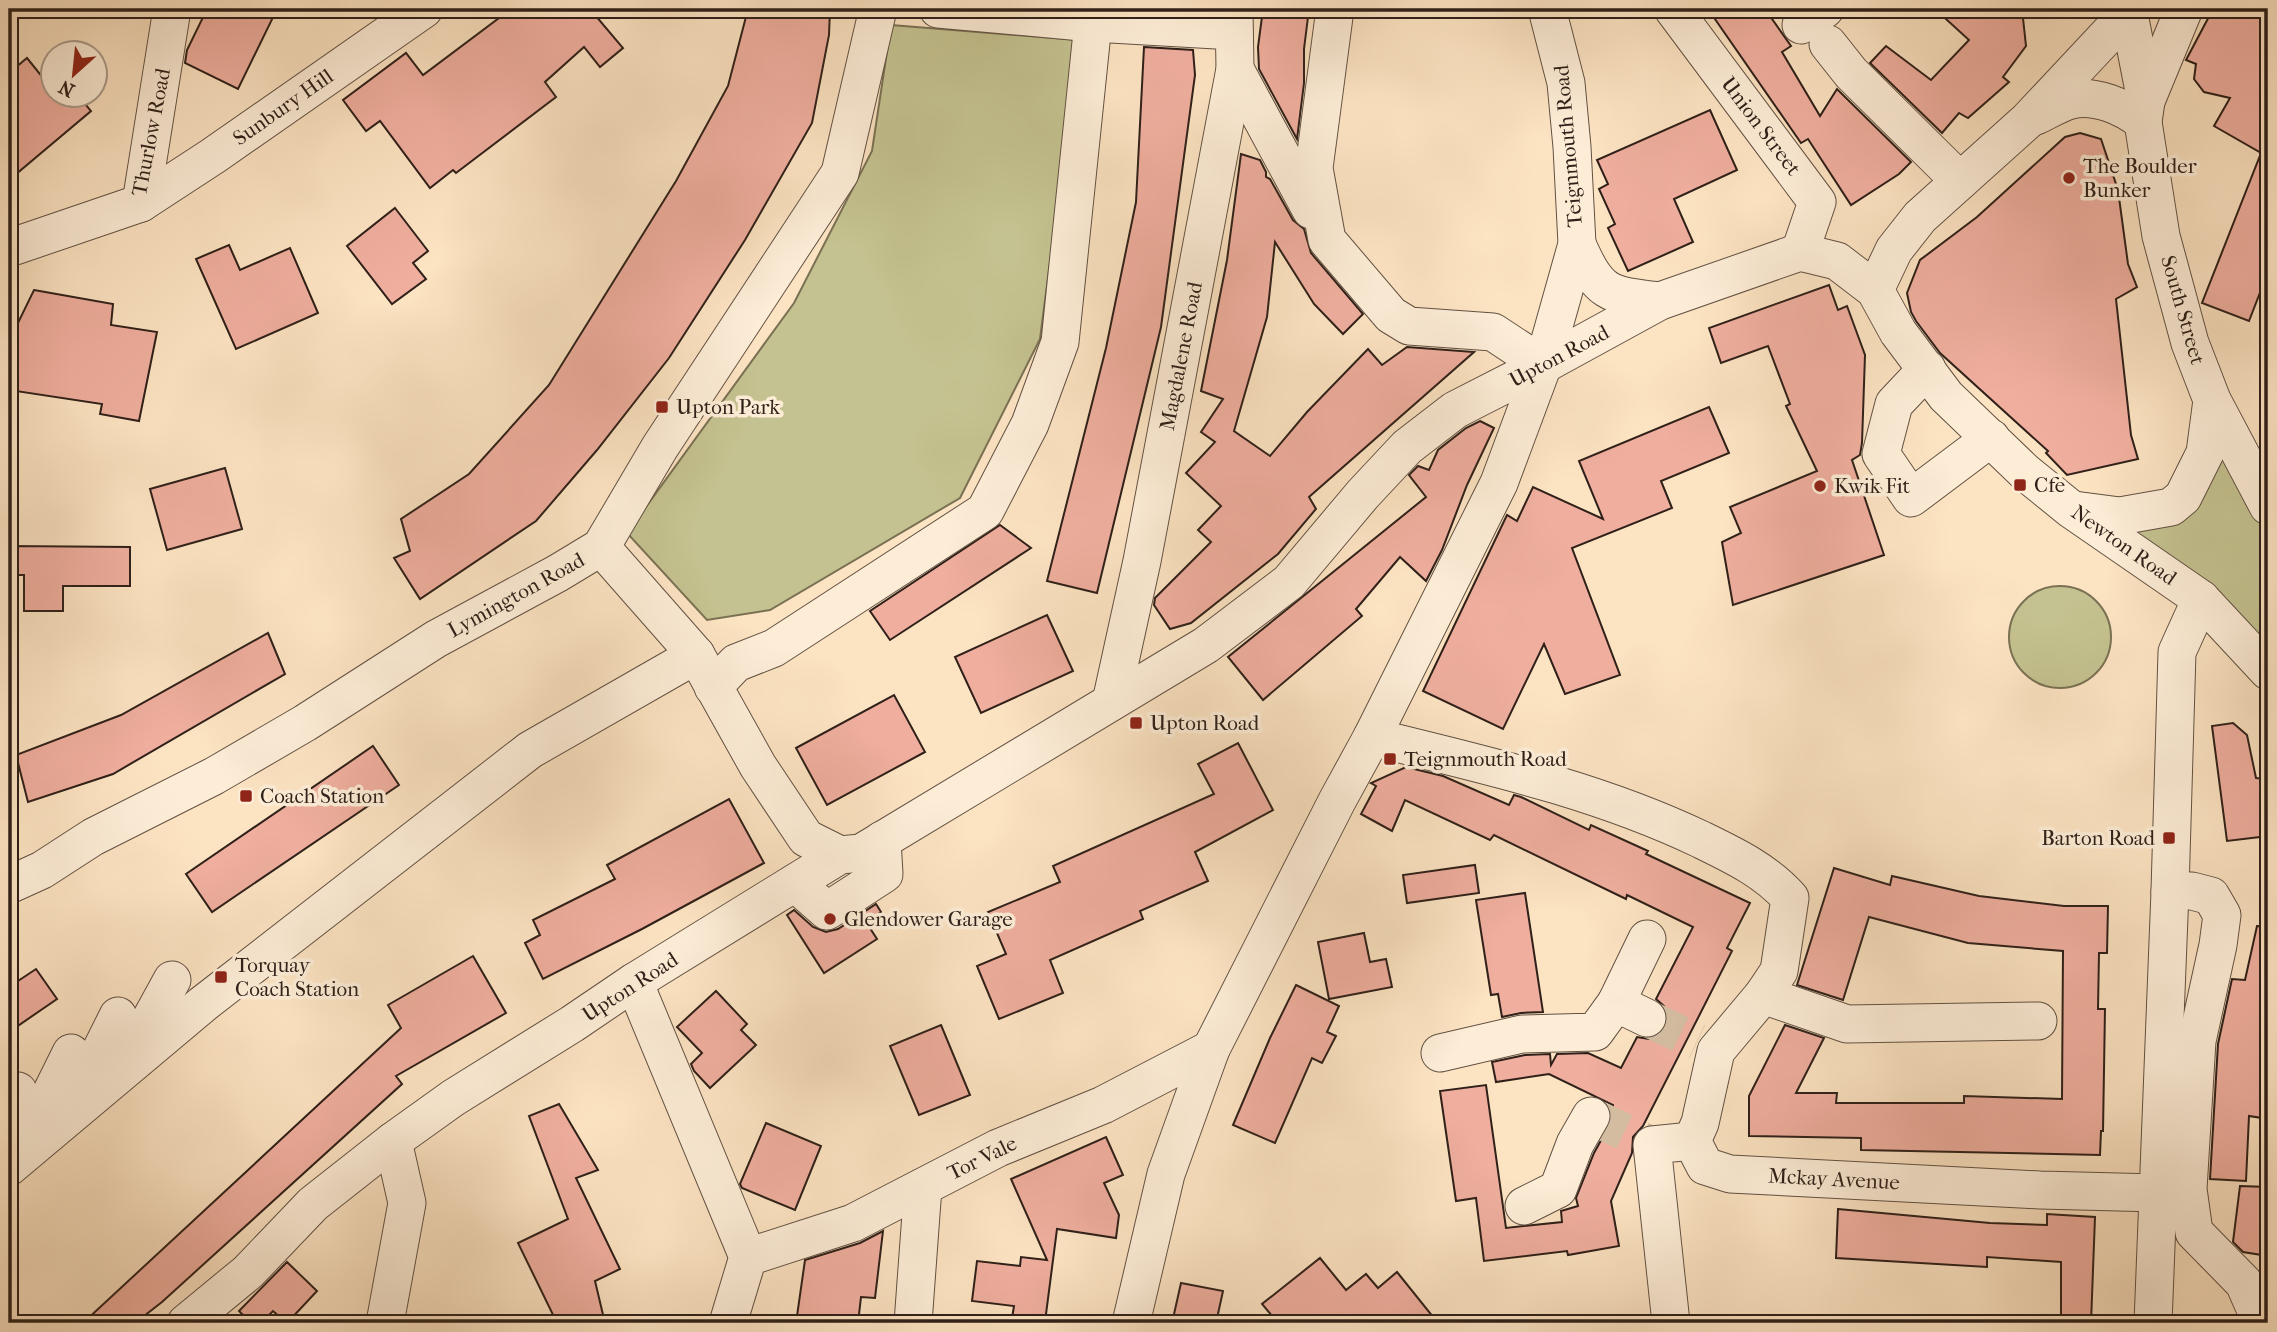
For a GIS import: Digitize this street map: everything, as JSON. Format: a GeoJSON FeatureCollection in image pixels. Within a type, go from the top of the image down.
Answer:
{"type":"FeatureCollection","features":[{"type":"Feature","properties":{"kind":"street","name":"Thurlow Road"},"geometry":{"type":"LineString","coordinates":[[9,246],[74,228],[141,203],[172,9]]}},
{"type":"Feature","properties":{"kind":"street","name":"Sunbury Hill"},"geometry":{"type":"LineString","coordinates":[[141,203],[424,9]]}},
{"type":"Feature","properties":{"kind":"street","name":"Lymington Road"},"geometry":{"type":"LineString","coordinates":[[9,885],[42,870],[93,837],[214,776],[305,723],[436,639],[601,547],[660,447],[840,173],[878,9]]}},
{"type":"Feature","properties":{"kind":"street"},"geometry":{"type":"LineString","coordinates":[[938,9],[1093,23],[1234,20]]}},
{"type":"Feature","properties":{"kind":"street"},"geometry":{"type":"LineString","coordinates":[[1327,240],[1314,167],[1335,9]]}},
{"type":"Feature","properties":{"kind":"street","name":"Teignmouth Road"},"geometry":{"type":"LineString","coordinates":[[1131,1323],[1166,1174],[1211,1049],[1372,737],[1499,482],[1543,365],[1577,244],[1566,83],[1547,9]]}},
{"type":"Feature","properties":{"kind":"street","name":"Union Street"},"geometry":{"type":"LineString","coordinates":[[1673,9],[1817,202],[1800,252]]}},
{"type":"Feature","properties":{"kind":"street"},"geometry":{"type":"LineString","coordinates":[[2028,120],[2072,100],[2103,101],[2130,112],[2144,112],[2184,9]]}},
{"type":"Feature","properties":{"kind":"street"},"geometry":{"type":"LineString","coordinates":[[1800,252],[1837,261],[1875,290],[1894,250],[1920,217],[2028,120],[2130,10]]}},
{"type":"Feature","properties":{"kind":"street","name":"South Street"},"geometry":{"type":"LineString","coordinates":[[2130,10],[2161,236],[2190,342],[2212,400],[2252,446],[2268,506]]}},
{"type":"Feature","properties":{"kind":"street","name":"Magdalene Road"},"geometry":{"type":"LineString","coordinates":[[1111,702],[1142,561],[1236,69],[1234,20]]}},
{"type":"Feature","properties":{"kind":"street"},"geometry":{"type":"LineString","coordinates":[[713,687],[736,663],[774,648],[985,511],[1030,424],[1060,342],[1093,23]]}},
{"type":"Feature","properties":{"kind":"street"},"geometry":{"type":"LineString","coordinates":[[1818,26],[1851,73],[1960,181]]}},
{"type":"Feature","properties":{"kind":"street"},"geometry":{"type":"LineString","coordinates":[[1236,69],[1327,240],[1391,315],[1409,326],[1493,332],[1543,365]]}},
{"type":"Feature","properties":{"kind":"street","name":"Teignmouth Road"},"geometry":{"type":"LineString","coordinates":[[1577,244],[1590,274],[1606,291],[1623,297],[1660,301]]}},
{"type":"Feature","properties":{"kind":"street","name":"Upton Road"},"geometry":{"type":"LineString","coordinates":[[186,1323],[248,1272],[313,1204],[453,1098],[840,855],[861,853],[1206,645],[1289,582],[1363,494],[1407,447],[1455,410],[1660,301],[1800,252]]}},
{"type":"Feature","properties":{"kind":"street","name":"Newton Road"},"geometry":{"type":"LineString","coordinates":[[1875,290],[1898,332],[1946,396],[2025,472],[2072,510],[2201,599],[2268,671]]}},
{"type":"Feature","properties":{"kind":"street"},"geometry":{"type":"LineString","coordinates":[[1927,369],[1894,404],[1881,454],[1911,498],[1991,438]]}},
{"type":"Feature","properties":{"kind":"street"},"geometry":{"type":"LineString","coordinates":[[2072,510],[2120,516],[2171,508],[2183,497],[2205,453],[2212,400]]}},
{"type":"Feature","properties":{"kind":"street"},"geometry":{"type":"LineString","coordinates":[[601,547],[696,655],[758,766],[806,838],[840,855]]}},
{"type":"Feature","properties":{"kind":"street"},"geometry":{"type":"LineString","coordinates":[[2153,1323],[2171,891],[2177,652],[2201,599]]}},
{"type":"Feature","properties":{"kind":"street"},"geometry":{"type":"LineString","coordinates":[[14,1163],[203,1004],[530,750],[696,655]]}},
{"type":"Feature","properties":{"kind":"street"},"geometry":{"type":"LineString","coordinates":[[1372,737],[1565,786],[1673,826],[1766,874],[1790,898],[1779,971],[1763,995],[1706,1046],[1700,1123],[1692,1141],[1652,1145],[1671,1323]]}},
{"type":"Feature","properties":{"kind":"street"},"geometry":{"type":"LineString","coordinates":[[796,883],[827,911],[884,874],[882,839]]}},
{"type":"Feature","properties":{"kind":"street"},"geometry":{"type":"LineString","coordinates":[[2171,891],[2192,891],[2211,896],[2222,915],[2197,1041],[2188,1189],[2194,1232],[2244,1283],[2261,1322]]}},
{"type":"Feature","properties":{"kind":"street"},"geometry":{"type":"LineString","coordinates":[[1440,1053],[1522,1034],[1595,1031],[1632,1010],[1647,939]]}},
{"type":"Feature","properties":{"kind":"street"},"geometry":{"type":"LineString","coordinates":[[121,1073],[172,980]]}},
{"type":"Feature","properties":{"kind":"street"},"geometry":{"type":"LineString","coordinates":[[634,982],[748,1257],[728,1323]]}},
{"type":"Feature","properties":{"kind":"street"},"geometry":{"type":"LineString","coordinates":[[1763,995],[1847,1024],[2038,1021]]}},
{"type":"Feature","properties":{"kind":"street"},"geometry":{"type":"LineString","coordinates":[[66,1119],[118,1016]]}},
{"type":"Feature","properties":{"kind":"street","name":"Tor Vale"},"geometry":{"type":"LineString","coordinates":[[748,1257],[853,1223],[999,1148],[1103,1105],[1211,1049]]}},
{"type":"Feature","properties":{"kind":"street"},"geometry":{"type":"LineString","coordinates":[[14,1163],[71,1053]]}},
{"type":"Feature","properties":{"kind":"street"},"geometry":{"type":"LineString","coordinates":[[1524,1206],[1558,1189],[1575,1144],[1591,1116]]}},
{"type":"Feature","properties":{"kind":"street"},"geometry":{"type":"LineString","coordinates":[[384,1323],[407,1203],[393,1141]]}},
{"type":"Feature","properties":{"kind":"street","name":"Mckay Avenue"},"geometry":{"type":"LineString","coordinates":[[1692,1141],[1705,1166],[1730,1174],[2040,1190],[2158,1193]]}},
{"type":"Feature","properties":{"kind":"street"},"geometry":{"type":"LineString","coordinates":[[912,1323],[923,1187]]}},
{"type":"Feature","properties":{"kind":"shaded area"},"geometry":{"type":"Polygon","coordinates":[[[891,25],[1079,40],[1040,339],[960,498],[770,610],[707,620],[627,533],[794,303],[872,151],[891,25]]]}},
{"type":"Feature","properties":{"kind":"shaded area"},"geometry":{"type":"Polygon","coordinates":[[[2212,400],[2268,506],[2268,671],[2120,516],[2171,507],[2212,400]]]}},
{"type":"Feature","properties":{"kind":"shaded area"},"geometry":{"type":"Polygon","coordinates":[[[2050,586],[2070,586],[2089,594],[2103,608],[2111,627],[2108,657],[2089,680],[2070,688],[2050,688],[2031,680],[2017,666],[2009,647],[2009,627],[2017,608],[2031,594],[2050,586]]]}},
{"type":"Feature","properties":{"kind":"building"},"geometry":{"type":"Polygon","coordinates":[[[207,9],[277,9],[238,89],[185,63],[187,50],[207,9]]]}},
{"type":"Feature","properties":{"kind":"building"},"geometry":{"type":"Polygon","coordinates":[[[511,9],[590,9],[623,48],[600,67],[584,47],[545,82],[556,97],[456,173],[453,170],[430,188],[380,121],[366,131],[343,100],[406,53],[423,75],[511,9]]]}},
{"type":"Feature","properties":{"kind":"building"},"geometry":{"type":"Polygon","coordinates":[[[748,9],[830,9],[829,35],[812,123],[745,240],[669,358],[597,450],[536,521],[420,599],[394,558],[410,551],[401,519],[469,474],[549,385],[676,181],[728,86],[748,9]]]}},
{"type":"Feature","properties":{"kind":"building"},"geometry":{"type":"Polygon","coordinates":[[[1263,9],[1309,9],[1297,139],[1259,69],[1258,47],[1263,9]]]}},
{"type":"Feature","properties":{"kind":"building"},"geometry":{"type":"Polygon","coordinates":[[[1708,9],[1765,9],[1791,46],[1782,52],[1820,116],[1837,89],[1911,162],[1899,174],[1851,205],[1808,139],[1801,143],[1708,9]]]}},
{"type":"Feature","properties":{"kind":"building"},"geometry":{"type":"Polygon","coordinates":[[[1935,9],[2022,9],[2026,46],[2003,77],[2009,82],[1968,118],[1959,113],[1942,133],[1870,63],[1886,46],[1931,80],[1969,40],[1935,9]]]}},
{"type":"Feature","properties":{"kind":"building"},"geometry":{"type":"Polygon","coordinates":[[[2213,9],[2268,9],[2268,272],[2249,321],[2202,303],[2261,153],[2214,126],[2230,98],[2204,92],[2194,79],[2196,64],[2186,60],[2213,9]]]}},
{"type":"Feature","properties":{"kind":"building"},"geometry":{"type":"Polygon","coordinates":[[[1144,47],[1193,50],[1195,75],[1161,327],[1097,593],[1047,581],[1106,348],[1136,202],[1144,47]]]}},
{"type":"Feature","properties":{"kind":"building"},"geometry":{"type":"Polygon","coordinates":[[[27,58],[38,72],[38,108],[89,108],[91,111],[9,180],[9,73],[27,58]]]}},
{"type":"Feature","properties":{"kind":"building"},"geometry":{"type":"Polygon","coordinates":[[[1710,110],[1737,170],[1674,199],[1693,242],[1628,271],[1608,228],[1615,224],[1599,189],[1608,184],[1597,160],[1710,110]]]}},
{"type":"Feature","properties":{"kind":"building"},"geometry":{"type":"Polygon","coordinates":[[[2080,133],[2101,139],[2118,190],[2128,264],[2137,287],[2116,299],[2131,435],[2138,459],[2067,475],[2046,453],[2048,451],[1940,353],[1911,312],[1907,293],[1920,260],[1977,217],[2065,137],[2080,133]]]}},
{"type":"Feature","properties":{"kind":"building"},"geometry":{"type":"Polygon","coordinates":[[[1241,154],[1260,160],[1266,177],[1270,179],[1293,220],[1304,229],[1311,253],[1363,314],[1343,334],[1314,304],[1275,242],[1267,317],[1234,431],[1270,456],[1307,412],[1368,349],[1382,365],[1407,347],[1474,352],[1309,497],[1316,509],[1278,554],[1191,623],[1170,629],[1154,605],[1155,598],[1211,542],[1198,530],[1221,506],[1186,473],[1215,442],[1201,432],[1223,399],[1201,391],[1227,260],[1241,154]]]}},
{"type":"Feature","properties":{"kind":"building"},"geometry":{"type":"Polygon","coordinates":[[[395,208],[428,251],[413,263],[426,279],[392,304],[347,246],[395,208]]]}},
{"type":"Feature","properties":{"kind":"building"},"geometry":{"type":"Polygon","coordinates":[[[229,245],[240,270],[290,248],[318,313],[236,349],[196,259],[229,245]]]}},
{"type":"Feature","properties":{"kind":"building","name":"Kwik Fit"},"geometry":{"type":"Polygon","coordinates":[[[1829,285],[1838,310],[1847,306],[1865,355],[1862,443],[1860,455],[1852,460],[1884,555],[1733,605],[1722,542],[1741,533],[1730,507],[1817,471],[1786,406],[1790,404],[1768,346],[1721,363],[1709,328],[1829,285]]]}},
{"type":"Feature","properties":{"kind":"building"},"geometry":{"type":"Polygon","coordinates":[[[34,290],[113,304],[111,325],[157,332],[139,421],[100,414],[102,404],[9,390],[9,327],[17,325],[34,290]]]}},
{"type":"Feature","properties":{"kind":"building"},"geometry":{"type":"Polygon","coordinates":[[[1709,407],[1729,453],[1661,481],[1672,508],[1572,548],[1620,675],[1565,694],[1544,644],[1503,729],[1423,691],[1507,515],[1517,521],[1533,487],[1603,519],[1579,461],[1709,407]]]}},
{"type":"Feature","properties":{"kind":"building"},"geometry":{"type":"Polygon","coordinates":[[[1480,421],[1494,428],[1426,581],[1400,557],[1356,609],[1362,616],[1263,700],[1228,657],[1426,497],[1409,475],[1418,466],[1429,470],[1438,450],[1466,428],[1480,421]]]}},
{"type":"Feature","properties":{"kind":"building"},"geometry":{"type":"Polygon","coordinates":[[[225,468],[242,529],[167,550],[150,489],[225,468]]]}},
{"type":"Feature","properties":{"kind":"building"},"geometry":{"type":"Polygon","coordinates":[[[1000,525],[1031,548],[890,640],[870,611],[1000,525]]]}},
{"type":"Feature","properties":{"kind":"building"},"geometry":{"type":"Polygon","coordinates":[[[9,546],[130,547],[130,586],[63,586],[63,611],[24,611],[24,575],[9,575],[9,546]]]}},
{"type":"Feature","properties":{"kind":"building"},"geometry":{"type":"Polygon","coordinates":[[[1047,615],[1073,671],[981,713],[955,657],[1047,615]]]}},
{"type":"Feature","properties":{"kind":"building"},"geometry":{"type":"Polygon","coordinates":[[[268,633],[285,674],[113,774],[28,802],[16,755],[121,715],[268,633]]]}},
{"type":"Feature","properties":{"kind":"building"},"geometry":{"type":"Polygon","coordinates":[[[894,695],[925,752],[827,805],[796,748],[894,695]]]}},
{"type":"Feature","properties":{"kind":"building"},"geometry":{"type":"Polygon","coordinates":[[[2233,723],[2247,735],[2256,778],[2268,779],[2268,836],[2227,841],[2212,726],[2233,723]]]}},
{"type":"Feature","properties":{"kind":"building"},"geometry":{"type":"Polygon","coordinates":[[[1238,743],[1273,810],[1195,852],[1208,881],[1140,911],[1143,919],[1050,960],[1063,993],[999,1019],[977,966],[1006,954],[988,912],[1060,882],[1053,866],[1214,794],[1198,764],[1238,743]]]}},
{"type":"Feature","properties":{"kind":"building"},"geometry":{"type":"Polygon","coordinates":[[[373,746],[399,785],[212,912],[186,874],[373,746]]]}},
{"type":"Feature","properties":{"kind":"building"},"geometry":{"type":"Polygon","coordinates":[[[1406,767],[1443,776],[1509,805],[1514,795],[1521,797],[1589,830],[1591,825],[1648,851],[1646,854],[1750,903],[1727,948],[1732,951],[1643,1126],[1633,1137],[1632,1153],[1611,1201],[1619,1246],[1568,1255],[1567,1251],[1484,1261],[1476,1198],[1456,1201],[1440,1091],[1486,1085],[1506,1228],[1562,1222],[1561,1211],[1578,1206],[1576,1198],[1594,1153],[1609,1126],[1613,1105],[1549,1074],[1496,1082],[1492,1062],[1525,1055],[1550,1054],[1551,1065],[1557,1054],[1588,1053],[1621,1068],[1637,1037],[1649,1039],[1666,1028],[1668,1016],[1664,1006],[1656,999],[1693,927],[1627,895],[1626,899],[1494,835],[1490,840],[1405,800],[1392,831],[1361,814],[1376,786],[1371,783],[1406,767]]]}},
{"type":"Feature","properties":{"kind":"building"},"geometry":{"type":"Polygon","coordinates":[[[729,799],[764,863],[543,979],[525,943],[540,935],[533,920],[615,879],[607,865],[729,799]]]}},
{"type":"Feature","properties":{"kind":"building"},"geometry":{"type":"Polygon","coordinates":[[[1475,865],[1479,893],[1407,903],[1403,875],[1475,865]]]}},
{"type":"Feature","properties":{"kind":"building"},"geometry":{"type":"Polygon","coordinates":[[[1834,868],[1890,885],[1892,876],[1979,896],[2064,906],[2108,906],[2107,953],[2099,953],[2098,1009],[2105,1009],[2103,1131],[2100,1155],[1861,1150],[1861,1138],[1749,1136],[1749,1096],[1785,1025],[1824,1038],[1796,1093],[1837,1093],[1836,1103],[1964,1103],[1964,1096],[2062,1099],[2063,951],[1968,943],[1869,917],[1843,1000],[1797,985],[1834,868]]]}},
{"type":"Feature","properties":{"kind":"building"},"geometry":{"type":"Polygon","coordinates":[[[1525,893],[1543,1012],[1502,1017],[1498,994],[1491,995],[1476,900],[1525,893]]]}},
{"type":"Feature","properties":{"kind":"building"},"geometry":{"type":"Polygon","coordinates":[[[876,904],[881,912],[866,922],[877,939],[824,973],[787,915],[794,910],[813,927],[826,932],[838,929],[876,904]]]}},
{"type":"Feature","properties":{"kind":"building"},"geometry":{"type":"Polygon","coordinates":[[[2257,926],[2268,927],[2268,1031],[2262,1118],[2249,1116],[2246,1181],[2210,1179],[2218,1044],[2232,979],[2245,980],[2257,926]]]}},
{"type":"Feature","properties":{"kind":"building"},"geometry":{"type":"Polygon","coordinates":[[[1364,933],[1370,962],[1386,959],[1392,987],[1329,999],[1318,942],[1364,933]]]}},
{"type":"Feature","properties":{"kind":"building"},"geometry":{"type":"Polygon","coordinates":[[[473,956],[506,1013],[396,1076],[402,1084],[162,1302],[135,1323],[83,1323],[401,1028],[388,1005],[473,956]]]}},
{"type":"Feature","properties":{"kind":"building"},"geometry":{"type":"Polygon","coordinates":[[[36,969],[57,999],[9,1032],[9,987],[36,969]]]}},
{"type":"Feature","properties":{"kind":"building"},"geometry":{"type":"Polygon","coordinates":[[[1296,985],[1339,1006],[1327,1032],[1336,1036],[1322,1063],[1312,1058],[1275,1143],[1233,1125],[1296,985]]]}},
{"type":"Feature","properties":{"kind":"building"},"geometry":{"type":"Polygon","coordinates":[[[716,991],[747,1024],[741,1030],[756,1045],[710,1088],[691,1064],[702,1053],[677,1027],[716,991]]]}},
{"type":"Feature","properties":{"kind":"building"},"geometry":{"type":"Polygon","coordinates":[[[941,1025],[970,1095],[919,1115],[890,1046],[941,1025]]]}},
{"type":"Feature","properties":{"kind":"building"},"geometry":{"type":"Polygon","coordinates":[[[559,1104],[598,1170],[576,1178],[620,1269],[595,1281],[605,1323],[557,1323],[518,1243],[568,1219],[529,1116],[559,1104]]]}},
{"type":"Feature","properties":{"kind":"building"},"geometry":{"type":"Polygon","coordinates":[[[766,1123],[821,1146],[795,1210],[742,1188],[740,1184],[766,1123]]]}},
{"type":"Feature","properties":{"kind":"building"},"geometry":{"type":"Polygon","coordinates":[[[1106,1137],[1123,1175],[1104,1183],[1119,1215],[1116,1238],[1057,1229],[1045,1322],[1012,1318],[1014,1306],[972,1301],[977,1261],[1020,1266],[1021,1257],[1047,1260],[1011,1179],[1106,1137]]]}},
{"type":"Feature","properties":{"kind":"building"},"geometry":{"type":"Polygon","coordinates":[[[2240,1186],[2268,1187],[2268,1256],[2243,1252],[2233,1242],[2240,1186]]]}},
{"type":"Feature","properties":{"kind":"building"},"geometry":{"type":"Polygon","coordinates":[[[1838,1209],[1990,1223],[2047,1225],[2047,1214],[2095,1217],[2091,1323],[2061,1323],[2061,1262],[1987,1257],[1987,1267],[1836,1258],[1838,1209]]]}},
{"type":"Feature","properties":{"kind":"building"},"geometry":{"type":"Polygon","coordinates":[[[883,1231],[875,1298],[861,1297],[858,1323],[796,1323],[805,1260],[860,1243],[883,1231]]]}},
{"type":"Feature","properties":{"kind":"building"},"geometry":{"type":"Polygon","coordinates":[[[1320,1258],[1346,1290],[1366,1274],[1378,1288],[1397,1272],[1438,1323],[1278,1323],[1262,1304],[1320,1258]]]}},
{"type":"Feature","properties":{"kind":"building"},"geometry":{"type":"Polygon","coordinates":[[[287,1262],[317,1291],[287,1323],[273,1311],[261,1323],[251,1323],[239,1311],[287,1262]]]}},
{"type":"Feature","properties":{"kind":"building"},"geometry":{"type":"Polygon","coordinates":[[[1181,1283],[1223,1291],[1216,1323],[1172,1323],[1181,1283]]]}},
{"type":"Feature","properties":{"kind":"tunnel"},"geometry":{"type":"LineString","coordinates":[[1647,1018],[1697,1042]]}},
{"type":"Feature","properties":{"kind":"tunnel"},"geometry":{"type":"LineString","coordinates":[[1591,1116],[1652,1145]]}},
{"type":"Feature","properties":{"kind":"place","name":"The Boulder Bunker"},"geometry":{"type":"Point","coordinates":[2069,178]}},
{"type":"Feature","properties":{"kind":"place","name":"Upton Park"},"geometry":{"type":"Point","coordinates":[662,407]}},
{"type":"Feature","properties":{"kind":"place","name":"Cfe"},"geometry":{"type":"Point","coordinates":[2020,485]}},
{"type":"Feature","properties":{"kind":"place","name":"Kwik Fit"},"geometry":{"type":"Point","coordinates":[1820,486]}},
{"type":"Feature","properties":{"kind":"place","name":"Upton Road"},"geometry":{"type":"Point","coordinates":[1136,723]}},
{"type":"Feature","properties":{"kind":"place","name":"Teignmouth Road"},"geometry":{"type":"Point","coordinates":[1390,759]}},
{"type":"Feature","properties":{"kind":"place","name":"Coach Station"},"geometry":{"type":"Point","coordinates":[246,796]}},
{"type":"Feature","properties":{"kind":"place","name":"Barton Road"},"geometry":{"type":"Point","coordinates":[2169,838]}},
{"type":"Feature","properties":{"kind":"place","name":"Glendower Garage"},"geometry":{"type":"Point","coordinates":[830,919]}},
{"type":"Feature","properties":{"kind":"place","name":"Torquay Coach Station"},"geometry":{"type":"Point","coordinates":[221,977]}}]}
